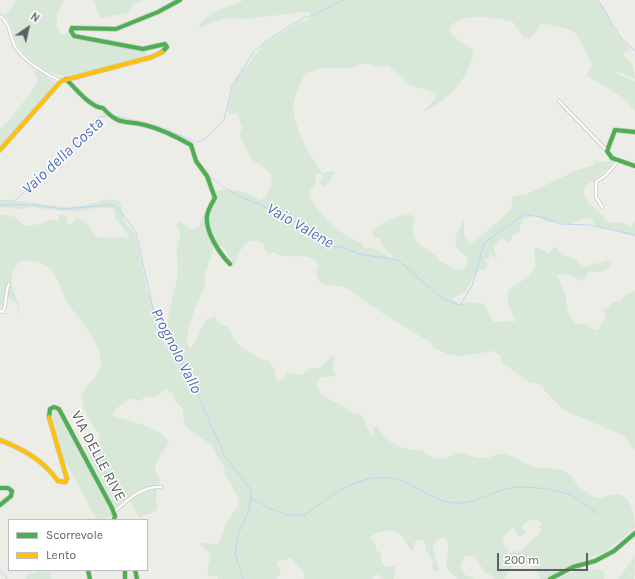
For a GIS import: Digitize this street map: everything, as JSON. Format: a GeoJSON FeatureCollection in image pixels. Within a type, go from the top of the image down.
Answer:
{"type":"FeatureCollection","features":[{"type":"Feature","properties":{"kind":"street"},"geometry":{"type":"LineString","coordinates":[[0,150],[63,80],[152,57],[163,52],[167,47],[165,44],[160,44],[143,49],[74,36],[71,31],[72,28],[116,29],[158,12],[180,0]]}},
{"type":"Feature","properties":{"kind":"street"},"geometry":{"type":"LineString","coordinates":[[0,16],[6,21],[18,51],[45,74],[63,80],[98,108],[103,108],[112,118],[122,122],[145,124],[179,138],[191,145],[196,161],[207,176],[214,193],[215,198],[208,209],[208,227],[220,251],[230,264]]}},
{"type":"Feature","properties":{"kind":"street"},"geometry":{"type":"LineString","coordinates":[[558,101],[612,158],[635,166]]}},
{"type":"Feature","properties":{"kind":"street"},"geometry":{"type":"LineString","coordinates":[[607,151],[615,130],[635,132]]}},
{"type":"Feature","properties":{"kind":"street"},"geometry":{"type":"LineString","coordinates":[[602,206],[596,198],[596,182],[606,175],[618,161]]}},
{"type":"Feature","properties":{"kind":"street"},"geometry":{"type":"LineString","coordinates":[[0,311],[3,312],[5,308],[5,296],[9,284]]}},
{"type":"Feature","properties":{"kind":"street","name":"VIA DELLE RIVE"},"geometry":{"type":"LineString","coordinates":[[0,440],[25,451],[51,470],[58,481],[65,482],[67,479],[48,414],[50,409],[54,407],[59,409],[114,512],[114,519]]}},
{"type":"Feature","properties":{"kind":"street","name":"VIA DELLE RIVE"},"geometry":{"type":"LineString","coordinates":[[114,512],[144,489],[151,486],[161,486]]}},
{"type":"Feature","properties":{"kind":"street"},"geometry":{"type":"LineString","coordinates":[[0,488],[10,489],[12,493],[0,505]]}},
{"type":"Feature","properties":{"kind":"street"},"geometry":{"type":"LineString","coordinates":[[550,579],[573,567],[595,561],[614,551],[635,533]]}},
{"type":"Feature","properties":{"kind":"green space"},"geometry":{"type":"Polygon","coordinates":[[[17,0],[64,0],[57,16],[58,21],[56,24],[60,34],[65,34],[68,31],[70,36],[75,39],[146,50],[147,55],[112,66],[68,76],[54,73],[39,66],[26,55],[17,43],[11,25],[4,15],[17,0]]]}},
{"type":"Feature","properties":{"kind":"green space"},"geometry":{"type":"Polygon","coordinates":[[[94,0],[146,0],[133,4],[129,13],[100,18],[94,0]]]}},
{"type":"Feature","properties":{"kind":"green space"},"geometry":{"type":"Polygon","coordinates":[[[244,0],[597,0],[606,10],[616,33],[630,48],[623,54],[633,66],[635,79],[620,72],[615,73],[635,81],[635,112],[619,95],[586,75],[592,66],[586,51],[575,33],[566,28],[541,24],[530,39],[523,37],[513,22],[480,17],[462,19],[449,28],[450,32],[456,38],[474,52],[467,71],[457,87],[444,100],[426,111],[423,111],[437,97],[435,93],[410,85],[388,65],[376,67],[365,63],[351,68],[323,68],[307,73],[297,91],[293,106],[298,130],[307,149],[322,173],[334,171],[335,173],[324,188],[320,182],[323,176],[318,173],[315,174],[316,184],[310,191],[309,196],[319,211],[331,224],[345,235],[362,243],[365,249],[372,247],[393,259],[393,256],[380,242],[381,238],[374,238],[372,230],[397,217],[412,215],[414,218],[413,230],[418,244],[435,255],[441,262],[458,270],[464,269],[468,259],[455,246],[457,240],[455,236],[460,229],[462,221],[464,221],[464,236],[471,244],[510,210],[513,196],[525,195],[577,170],[594,165],[596,160],[600,162],[614,160],[610,167],[593,183],[590,182],[583,193],[589,202],[609,222],[621,222],[630,227],[635,220],[635,237],[631,234],[626,235],[621,232],[598,227],[592,220],[589,219],[583,219],[572,224],[568,224],[544,221],[537,215],[528,217],[521,221],[519,233],[512,235],[512,239],[508,243],[501,238],[493,247],[497,258],[491,254],[488,259],[484,259],[488,264],[485,270],[478,271],[465,292],[453,300],[459,304],[470,302],[484,304],[494,322],[516,321],[508,306],[508,291],[514,285],[525,279],[534,269],[535,248],[539,248],[549,254],[554,247],[556,247],[563,255],[575,259],[583,267],[610,260],[612,264],[608,269],[605,271],[589,272],[582,281],[568,274],[557,275],[566,296],[572,319],[578,325],[584,323],[597,330],[606,317],[602,310],[608,308],[612,302],[620,301],[626,294],[635,291],[635,451],[624,436],[562,409],[538,383],[530,383],[501,362],[501,356],[493,351],[464,356],[450,355],[432,347],[433,344],[388,317],[345,287],[323,284],[319,281],[316,273],[319,266],[316,261],[306,257],[283,256],[277,254],[276,252],[268,253],[265,250],[263,243],[257,241],[252,241],[243,246],[237,257],[234,268],[231,259],[222,246],[214,246],[204,279],[206,279],[205,285],[192,317],[187,335],[190,348],[194,345],[206,321],[215,316],[218,322],[229,328],[234,339],[240,346],[261,359],[269,361],[274,369],[277,381],[284,379],[286,372],[302,375],[310,368],[319,368],[332,356],[334,357],[333,370],[337,375],[320,378],[316,386],[323,395],[348,409],[352,415],[357,413],[362,416],[372,437],[374,427],[377,426],[384,437],[395,444],[408,449],[421,450],[435,458],[449,457],[458,452],[483,458],[504,454],[512,456],[534,467],[564,471],[571,476],[578,486],[596,497],[599,498],[614,494],[622,495],[632,507],[635,528],[605,552],[565,568],[547,579],[540,579],[540,576],[536,570],[519,560],[514,564],[504,579],[494,579],[484,571],[475,558],[465,556],[460,566],[465,575],[476,579],[460,579],[452,574],[446,564],[448,543],[445,538],[437,540],[433,547],[439,569],[436,572],[432,569],[433,561],[426,551],[424,540],[419,540],[414,543],[414,550],[412,551],[401,535],[394,531],[388,531],[377,533],[370,538],[376,544],[376,550],[381,553],[382,563],[387,567],[395,566],[394,579],[385,579],[376,574],[372,579],[303,579],[306,576],[291,558],[277,562],[281,572],[276,579],[218,579],[215,575],[210,577],[207,572],[211,554],[200,546],[201,543],[214,545],[220,542],[225,526],[239,504],[238,498],[225,473],[223,464],[216,455],[212,445],[185,426],[182,408],[175,401],[173,393],[165,389],[157,396],[147,397],[138,401],[131,398],[117,408],[113,414],[114,416],[153,429],[166,438],[169,443],[157,461],[155,469],[160,482],[156,493],[157,510],[139,518],[129,498],[117,511],[84,447],[101,438],[84,409],[82,399],[85,389],[96,376],[101,366],[99,352],[93,337],[69,305],[56,277],[52,271],[41,263],[23,261],[18,264],[13,271],[12,283],[20,315],[16,303],[4,294],[4,306],[2,308],[0,307],[0,214],[15,217],[24,226],[28,226],[54,219],[60,222],[58,216],[62,214],[67,217],[68,225],[72,224],[77,217],[88,225],[97,237],[130,238],[115,217],[114,209],[111,208],[95,208],[80,211],[62,211],[31,207],[22,209],[0,207],[0,200],[21,201],[64,207],[86,205],[104,200],[112,200],[121,203],[124,221],[135,234],[147,289],[161,328],[165,334],[167,332],[178,274],[177,253],[180,231],[177,224],[180,222],[191,229],[199,227],[202,217],[210,206],[215,193],[219,190],[241,192],[261,200],[266,196],[270,187],[272,176],[267,170],[251,159],[240,136],[242,127],[237,113],[229,114],[227,112],[230,95],[236,77],[248,65],[264,43],[301,21],[308,20],[311,15],[309,12],[305,12],[247,19],[224,18],[202,27],[199,26],[208,16],[213,13],[244,0]],[[536,519],[528,521],[522,527],[526,533],[523,536],[518,536],[514,527],[505,534],[502,542],[510,552],[520,551],[541,532],[541,528],[539,527],[542,523],[536,519]]]}},
{"type":"Feature","properties":{"kind":"green space"},"geometry":{"type":"Polygon","coordinates":[[[37,69],[55,83],[0,147],[0,128],[9,121],[36,85],[38,80],[35,75],[37,69]]]}},
{"type":"Feature","properties":{"kind":"green space"},"geometry":{"type":"Polygon","coordinates":[[[54,410],[62,417],[113,516],[96,519],[64,459],[52,413],[54,410]]]}},
{"type":"Feature","properties":{"kind":"green space"},"geometry":{"type":"Polygon","coordinates":[[[635,556],[634,579],[618,579],[635,556]]]}},
{"type":"Feature","properties":{"kind":"green space"},"geometry":{"type":"Polygon","coordinates":[[[580,568],[603,570],[605,574],[604,579],[558,579],[580,568]]]}},
{"type":"Feature","properties":{"kind":"green space"},"geometry":{"type":"Polygon","coordinates":[[[37,571],[51,572],[51,579],[26,579],[29,572],[33,574],[37,571]]]}},
{"type":"Feature","properties":{"kind":"waterway"},"geometry":{"type":"LineString","coordinates":[[112,115],[158,126],[196,142],[204,140],[224,120],[232,86],[255,50],[272,37],[303,18],[316,14],[343,0]]}},
{"type":"Feature","properties":{"kind":"waterway"},"geometry":{"type":"LineString","coordinates":[[598,0],[620,37],[635,51]]}},
{"type":"Feature","properties":{"kind":"waterway","name":"Vaio della Costa"},"geometry":{"type":"LineString","coordinates":[[10,205],[79,141],[97,118],[108,115]]}},
{"type":"Feature","properties":{"kind":"waterway","name":"Vaio Valene"},"geometry":{"type":"LineString","coordinates":[[195,162],[201,171]]}},
{"type":"Feature","properties":{"kind":"waterway","name":"Vaio Valene"},"geometry":{"type":"LineString","coordinates":[[209,176],[239,196],[285,215],[315,234],[328,246],[342,247],[359,254],[398,260],[443,299],[460,305],[472,286],[484,243],[524,214],[545,218],[560,224],[590,225],[635,235]]}},
{"type":"Feature","properties":{"kind":"waterway","name":"Prognolo Vallo"},"geometry":{"type":"LineString","coordinates":[[0,205],[36,205],[63,209],[109,205],[114,206],[122,213],[136,233],[155,317],[169,345],[190,376],[225,457],[250,488],[251,496],[249,511],[239,532],[235,554],[243,579]]}},
{"type":"Feature","properties":{"kind":"waterway"},"geometry":{"type":"LineString","coordinates":[[251,498],[282,513],[289,515],[302,514],[304,516],[326,499],[350,485],[375,478],[388,478],[402,481],[440,500],[455,503],[468,502],[505,489],[520,487],[547,489],[571,495],[599,514]]}},
{"type":"Feature","properties":{"kind":"waterway"},"geometry":{"type":"LineString","coordinates":[[0,570],[8,579]]}},
{"type":"Feature","properties":{"kind":"traffic: fast"},"geometry":{"type":"LineString","coordinates":[[162,52],[167,47],[165,44],[143,49],[74,36],[71,31],[72,28],[116,29],[158,12],[180,0]]}},
{"type":"Feature","properties":{"kind":"traffic: fast"},"geometry":{"type":"LineString","coordinates":[[66,79],[88,101],[93,105],[103,108],[113,118],[157,129],[175,136],[191,145],[196,161],[207,176],[215,198],[210,206],[207,216],[210,235],[221,254],[230,264]]}},
{"type":"Feature","properties":{"kind":"traffic: fast"},"geometry":{"type":"LineString","coordinates":[[635,132],[615,130],[607,151],[612,158],[635,166]]}},
{"type":"Feature","properties":{"kind":"traffic: fast"},"geometry":{"type":"LineString","coordinates":[[49,417],[50,409],[54,407],[59,409],[112,508],[115,516],[114,519]]}},
{"type":"Feature","properties":{"kind":"traffic: fast"},"geometry":{"type":"LineString","coordinates":[[0,488],[8,488],[12,491],[11,496],[0,505]]}},
{"type":"Feature","properties":{"kind":"traffic: fast"},"geometry":{"type":"LineString","coordinates":[[550,579],[573,567],[595,561],[614,551],[635,533]]}},
{"type":"Feature","properties":{"kind":"traffic: fast"},"geometry":{"type":"LineString","coordinates":[[88,571],[90,579]]}},
{"type":"Feature","properties":{"kind":"traffic: fast"},"geometry":{"type":"LineString","coordinates":[[125,571],[125,579]]}},
{"type":"Feature","properties":{"kind":"traffic: fast"},"geometry":{"type":"LineString","coordinates":[[135,571],[137,579]]}},
{"type":"Feature","properties":{"kind":"traffic: slow"},"geometry":{"type":"LineString","coordinates":[[0,150],[61,81],[152,57],[162,52]]}},
{"type":"Feature","properties":{"kind":"traffic: slow"},"geometry":{"type":"LineString","coordinates":[[0,440],[17,447],[32,456],[46,467],[58,481],[65,482],[67,479],[49,417]]}}]}
